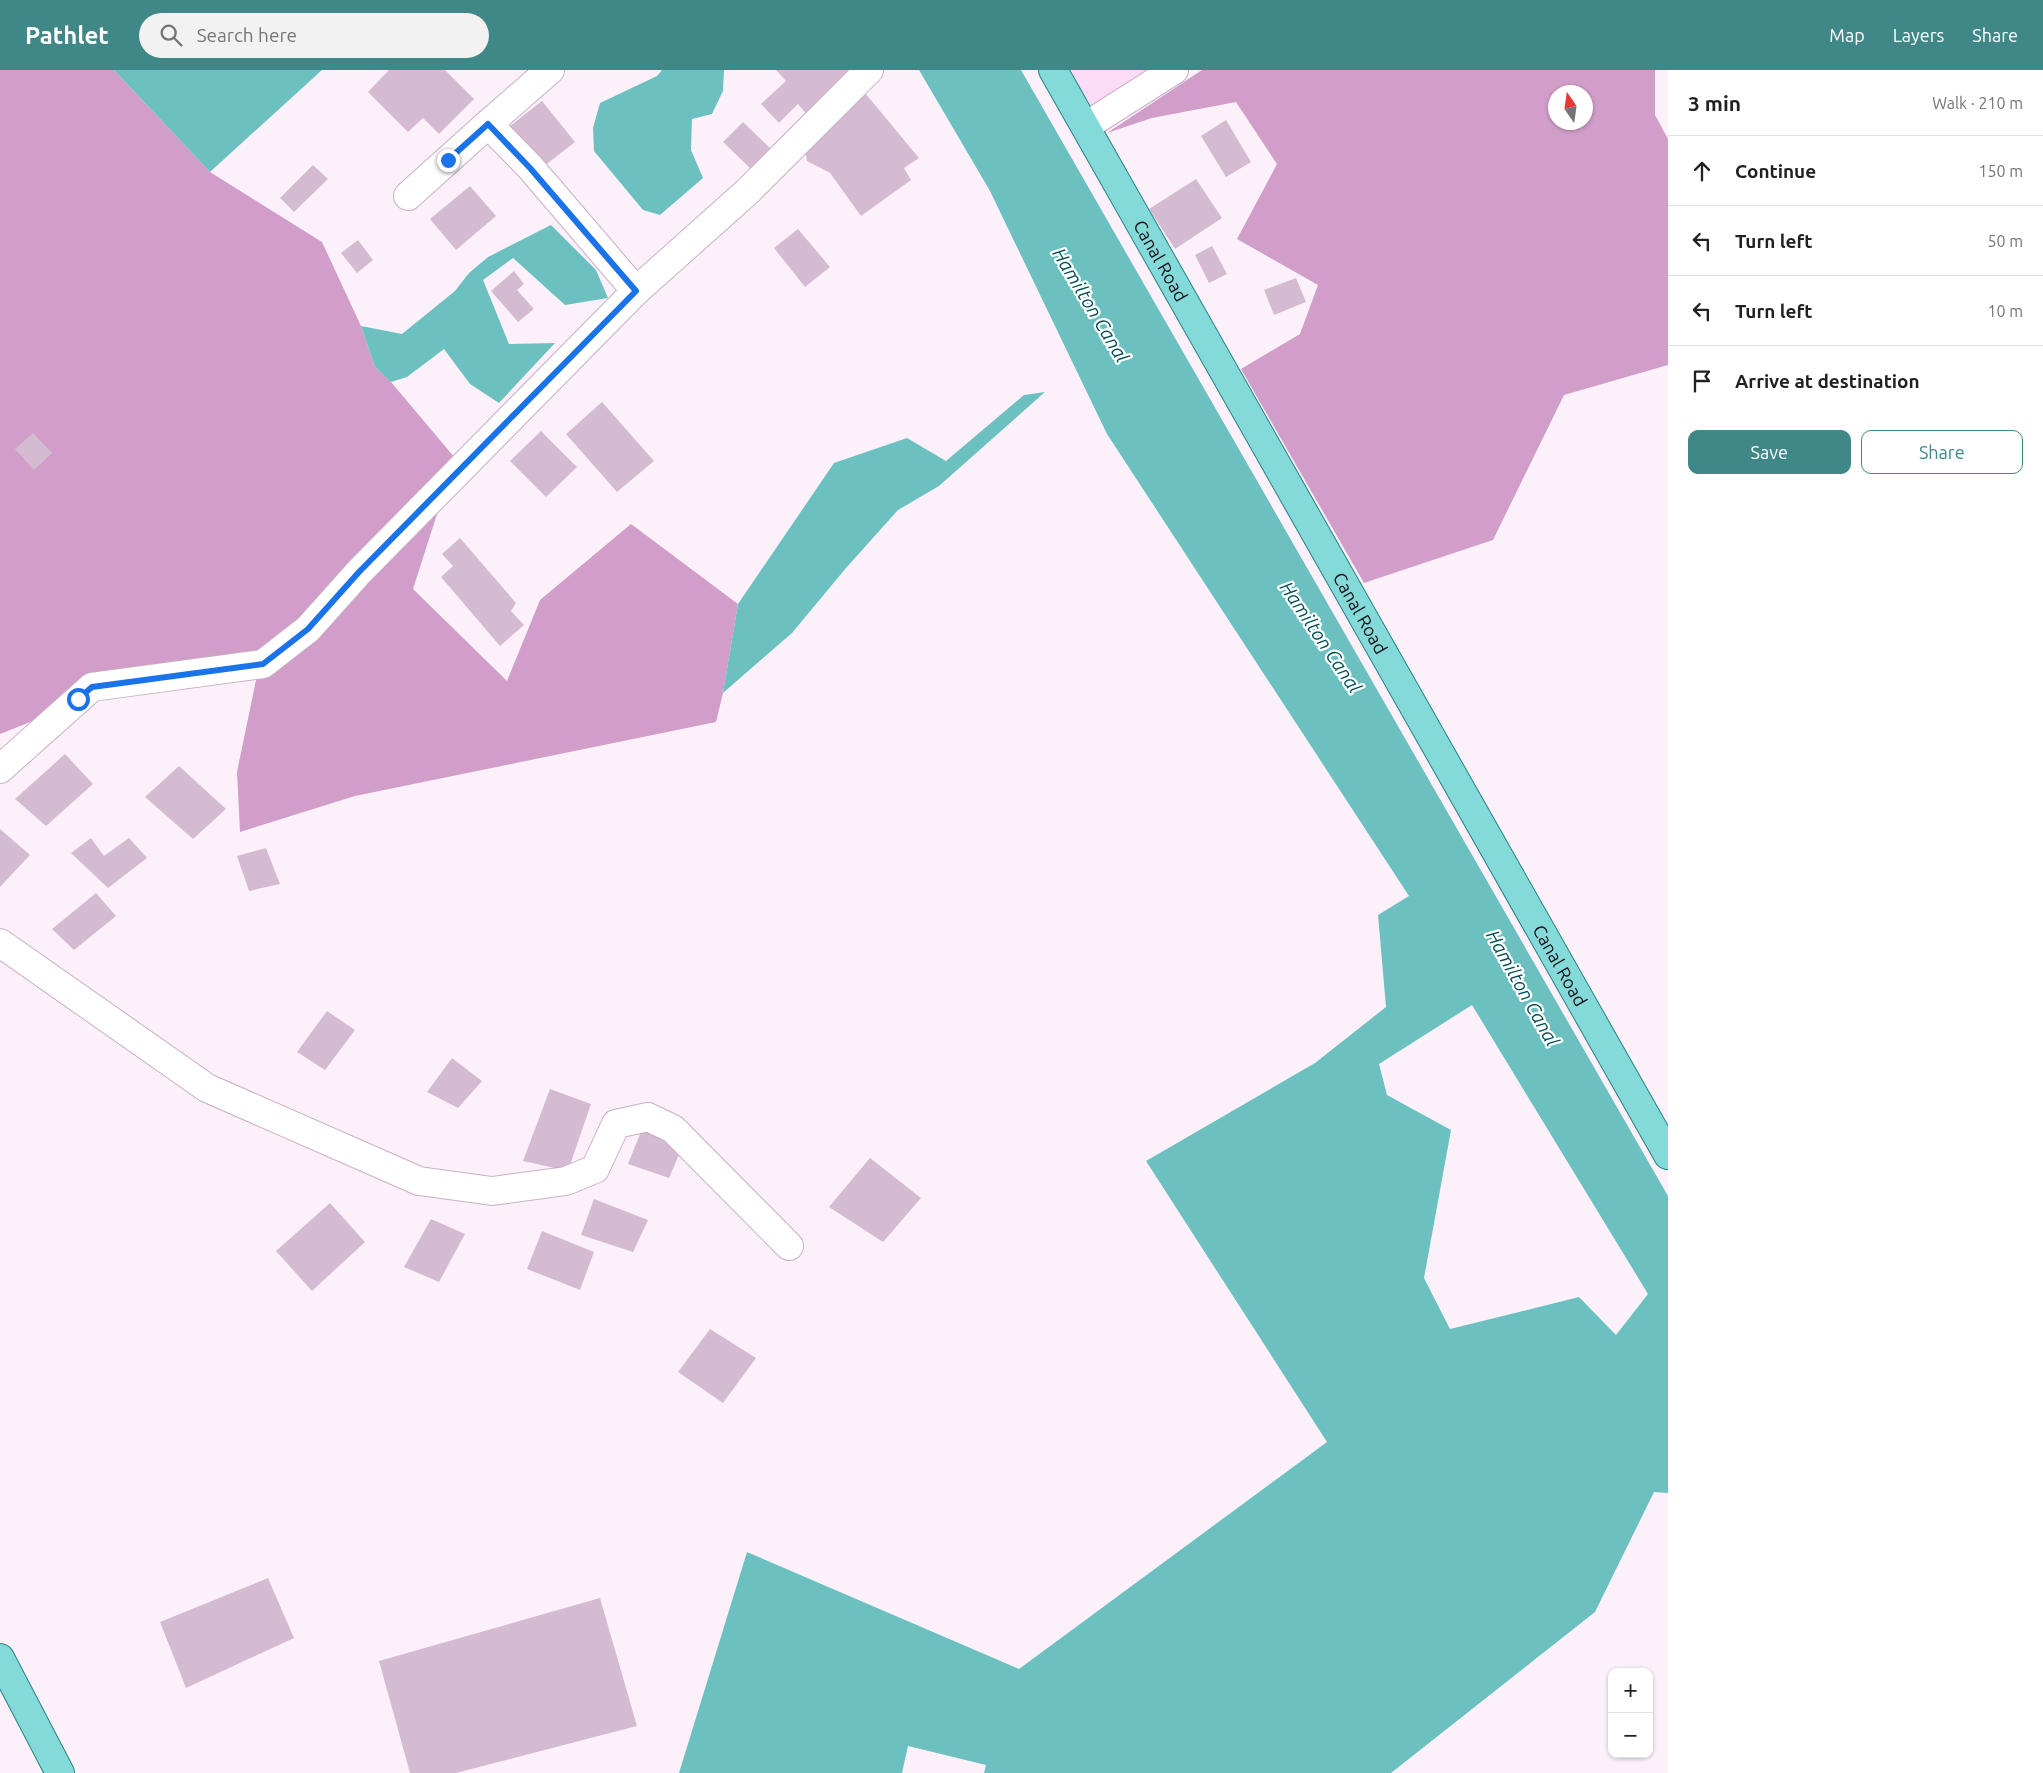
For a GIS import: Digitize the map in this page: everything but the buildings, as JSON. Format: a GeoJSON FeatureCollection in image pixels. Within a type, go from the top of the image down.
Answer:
{"type":"FeatureCollection","features":[{"type":"Feature","properties":{"kind":"main road","name":"Canal Road"},"geometry":{"type":"LineString","coordinates":[[1052,70],[1086,126],[1668,1155]]}},
{"type":"Feature","properties":{"kind":"main road"},"geometry":{"type":"LineString","coordinates":[[0,1658],[60,1773]]}},
{"type":"Feature","properties":{"kind":"street"},"geometry":{"type":"LineString","coordinates":[[408,196],[550,70]]}},
{"type":"Feature","properties":{"kind":"street"},"geometry":{"type":"LineString","coordinates":[[0,769],[92,687],[263,664],[308,629],[366,566],[636,291],[747,192],[869,70]]}},
{"type":"Feature","properties":{"kind":"street"},"geometry":{"type":"LineString","coordinates":[[1086,126],[1174,70]]}},
{"type":"Feature","properties":{"kind":"street"},"geometry":{"type":"LineString","coordinates":[[488,124],[530,168],[636,291]]}},
{"type":"Feature","properties":{"kind":"street"},"geometry":{"type":"LineString","coordinates":[[0,943],[207,1088],[419,1181],[492,1191],[566,1181],[595,1169],[616,1124],[648,1117],[673,1129],[789,1246]]}},
{"type":"Feature","properties":{"kind":"shaded area"},"geometry":{"type":"Polygon","coordinates":[[[0,70],[114,70],[210,172],[322,242],[361,326],[375,367],[391,382],[455,458],[413,589],[507,681],[540,600],[631,524],[738,604],[723,693],[716,722],[355,796],[240,832],[237,772],[262,651],[187,660],[0,734],[0,70]]]}},
{"type":"Feature","properties":{"kind":"shaded area"},"geometry":{"type":"Polygon","coordinates":[[[1069,70],[1152,70],[1093,109],[1069,70]]]}},
{"type":"Feature","properties":{"kind":"shaded area"},"geometry":{"type":"Polygon","coordinates":[[[1202,70],[1655,70],[1655,115],[1668,139],[1668,365],[1564,395],[1493,540],[1364,583],[1241,369],[1300,334],[1318,285],[1237,239],[1277,164],[1236,102],[1152,118],[1107,133],[1202,70]]]}},
{"type":"Feature","properties":{"kind":"water"},"geometry":{"type":"Polygon","coordinates":[[[114,70],[322,70],[210,172],[114,70]]]}},
{"type":"Feature","properties":{"kind":"water"},"geometry":{"type":"Polygon","coordinates":[[[662,70],[724,70],[723,91],[712,114],[692,119],[691,150],[703,178],[660,215],[643,210],[594,151],[593,128],[600,103],[657,76],[662,70]]]}},
{"type":"Feature","properties":{"kind":"water","name":"Hamilton Canal"},"geometry":{"type":"Polygon","coordinates":[[[919,70],[1021,70],[1668,1196],[1668,1493],[1654,1492],[1595,1612],[1391,1773],[984,1773],[986,1765],[908,1746],[902,1773],[679,1773],[747,1552],[1019,1669],[1327,1442],[1146,1161],[1315,1063],[1386,1007],[1378,915],[1409,896],[1107,434],[990,191],[919,70]],[[1472,1005],[1379,1064],[1387,1095],[1451,1130],[1424,1278],[1450,1329],[1579,1297],[1616,1335],[1648,1294],[1472,1005]]]}},
{"type":"Feature","properties":{"kind":"water"},"geometry":{"type":"Polygon","coordinates":[[[551,225],[596,270],[608,298],[565,305],[513,258],[483,280],[509,344],[555,343],[499,403],[470,384],[444,349],[407,377],[391,382],[375,367],[361,326],[402,334],[455,291],[469,273],[488,257],[551,225]]]}},
{"type":"Feature","properties":{"kind":"water"},"geometry":{"type":"Polygon","coordinates":[[[1045,392],[939,486],[898,510],[846,568],[792,633],[723,693],[738,604],[834,463],[907,438],[946,461],[1024,395],[1045,392]]]}},
{"type":"Feature","properties":{"kind":"route"},"geometry":{"type":"LineString","coordinates":[[78,699],[92,687],[263,664],[308,629],[359,572],[636,291],[530,168],[488,124],[448,160]]}}]}
